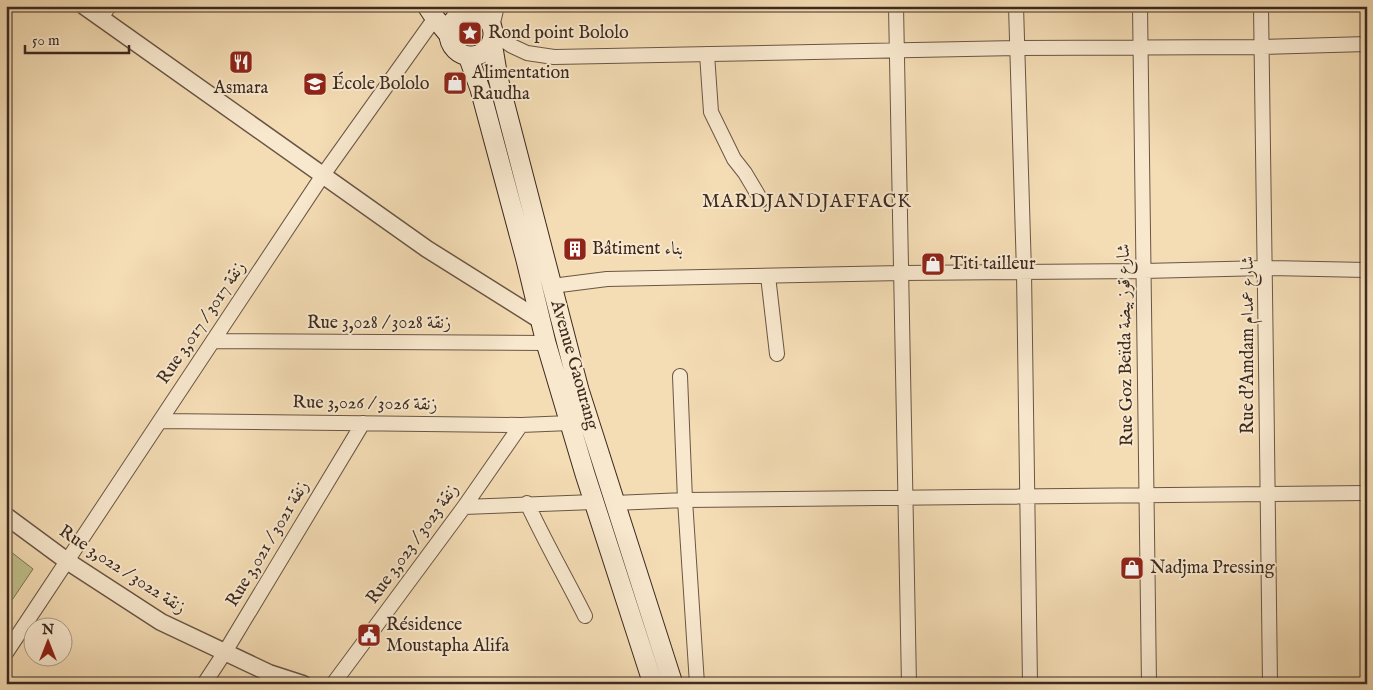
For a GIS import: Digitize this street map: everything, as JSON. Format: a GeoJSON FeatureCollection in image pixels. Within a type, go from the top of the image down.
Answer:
{"type":"FeatureCollection","features":[{"type":"Feature","properties":{"kind":"main road"},"geometry":{"type":"LineString","coordinates":[[433,10],[470,11],[482,15],[488,20],[493,34],[489,49],[483,54],[468,56],[455,50],[450,43],[449,35],[453,21],[470,11]]}},
{"type":"Feature","properties":{"kind":"main road"},"geometry":{"type":"LineString","coordinates":[[433,10],[449,35]]}},
{"type":"Feature","properties":{"kind":"main road","name":"Avenue Gaourang"},"geometry":{"type":"LineString","coordinates":[[493,34],[498,78],[579,390],[673,684]]}},
{"type":"Feature","properties":{"kind":"main road","name":"Avenue Gaourang"},"geometry":{"type":"LineString","coordinates":[[468,56],[480,89],[546,343],[594,502],[653,684]]}},
{"type":"Feature","properties":{"kind":"street"},"geometry":{"type":"LineString","coordinates":[[84,6],[105,12],[427,249],[540,320]]}},
{"type":"Feature","properties":{"kind":"street"},"geometry":{"type":"LineString","coordinates":[[497,6],[493,34],[527,53],[554,57],[1017,48],[1367,44]]}},
{"type":"Feature","properties":{"kind":"street"},"geometry":{"type":"LineString","coordinates":[[896,6],[909,684]]}},
{"type":"Feature","properties":{"kind":"street"},"geometry":{"type":"LineString","coordinates":[[1016,6],[1024,272],[1030,684]]}},
{"type":"Feature","properties":{"kind":"street","name":"Rue Goz Beïda شارع قوز بيضة"},"geometry":{"type":"LineString","coordinates":[[1140,6],[1149,684]]}},
{"type":"Feature","properties":{"kind":"street","name":"Rue d'Amdam شارع عمدام"},"geometry":{"type":"LineString","coordinates":[[1261,6],[1266,268],[1270,684]]}},
{"type":"Feature","properties":{"kind":"street","name":"Rue 3,017 / زنقة 3017"},"geometry":{"type":"LineString","coordinates":[[6,653],[433,10]]}},
{"type":"Feature","properties":{"kind":"street"},"geometry":{"type":"LineString","coordinates":[[707,54],[712,112],[734,159],[761,200]]}},
{"type":"Feature","properties":{"kind":"street"},"geometry":{"type":"LineString","coordinates":[[552,286],[578,281],[607,279],[902,272],[1144,271],[1266,268],[1367,270]]}},
{"type":"Feature","properties":{"kind":"street"},"geometry":{"type":"LineString","coordinates":[[768,276],[777,354]]}},
{"type":"Feature","properties":{"kind":"street","name":"Rue 3,028 / زنقة 3028"},"geometry":{"type":"LineString","coordinates":[[212,341],[546,343]]}},
{"type":"Feature","properties":{"kind":"street"},"geometry":{"type":"LineString","coordinates":[[680,376],[685,500],[697,684]]}},
{"type":"Feature","properties":{"kind":"street","name":"Rue 3,026 / زنقة 3026"},"geometry":{"type":"LineString","coordinates":[[160,421],[521,425],[570,422]]}},
{"type":"Feature","properties":{"kind":"street","name":"Rue 3,021 / زنقة 3021"},"geometry":{"type":"LineString","coordinates":[[204,684],[363,423]]}},
{"type":"Feature","properties":{"kind":"street","name":"Rue 3,023 / زنقة 3023"},"geometry":{"type":"LineString","coordinates":[[333,684],[464,507],[521,425]]}},
{"type":"Feature","properties":{"kind":"street"},"geometry":{"type":"LineString","coordinates":[[614,503],[685,500],[1367,493]]}},
{"type":"Feature","properties":{"kind":"street"},"geometry":{"type":"LineString","coordinates":[[464,507],[527,503],[594,502]]}},
{"type":"Feature","properties":{"kind":"street"},"geometry":{"type":"LineString","coordinates":[[527,503],[545,543],[585,616]]}},
{"type":"Feature","properties":{"kind":"street","name":"Rue 3,022 / زنقة 3022"},"geometry":{"type":"LineString","coordinates":[[6,516],[67,561],[161,622],[269,673],[303,684]]}},
{"type":"Feature","properties":{"kind":"green space"},"geometry":{"type":"Polygon","coordinates":[[[6,548],[33,569],[6,609],[6,548]]]}},
{"type":"Feature","properties":{"kind":"place","name":"Rond point Bololo"},"geometry":{"type":"Point","coordinates":[470,33]}},
{"type":"Feature","properties":{"kind":"place","name":"Asmara"},"geometry":{"type":"Point","coordinates":[241,62]}},
{"type":"Feature","properties":{"kind":"place","name":"Alimentation Raudha"},"geometry":{"type":"Point","coordinates":[455,83]}},
{"type":"Feature","properties":{"kind":"place","name":"École Bololo"},"geometry":{"type":"Point","coordinates":[315,84]}},
{"type":"Feature","properties":{"kind":"place","name":"Bâtiment بناء"},"geometry":{"type":"Point","coordinates":[575,249]}},
{"type":"Feature","properties":{"kind":"place","name":"Titi tailleur"},"geometry":{"type":"Point","coordinates":[933,264]}},
{"type":"Feature","properties":{"kind":"place","name":"Nadjma Pressing"},"geometry":{"type":"Point","coordinates":[1132,568]}},
{"type":"Feature","properties":{"kind":"place","name":"Résidence Moustapha Alifa"},"geometry":{"type":"Point","coordinates":[369,635]}},
{"type":"Feature","properties":{"kind":"district","name":"MARDJANDJAFFACK"},"geometry":{"type":"Point","coordinates":[807,202]}}]}
